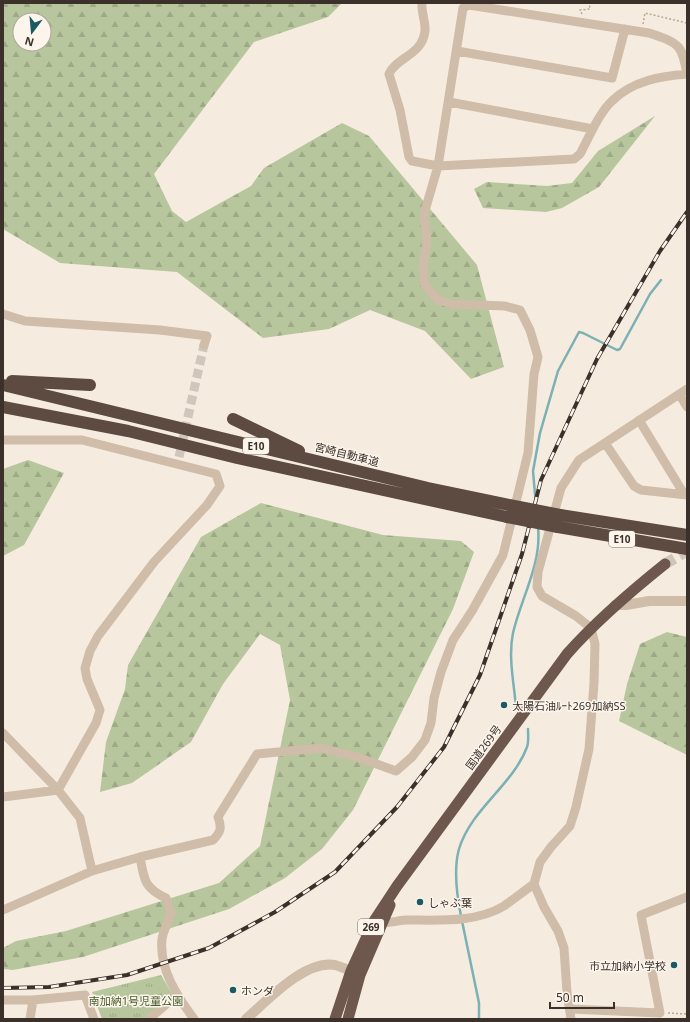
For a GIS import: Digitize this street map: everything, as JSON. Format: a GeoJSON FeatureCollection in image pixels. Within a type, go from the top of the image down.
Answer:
{"type":"FeatureCollection","features":[{"type":"Feature","properties":{"kind":"highway"},"geometry":{"type":"LineString","coordinates":[[3,381],[90,385]]}},
{"type":"Feature","properties":{"kind":"highway","name":"宮崎自動車道"},"geometry":{"type":"LineString","coordinates":[[3,385],[318,460],[428,488],[510,505],[687,536]]}},
{"type":"Feature","properties":{"kind":"highway","name":"E10"},"geometry":{"type":"LineString","coordinates":[[3,406],[128,431],[252,462],[558,528],[687,549]]}},
{"type":"Feature","properties":{"kind":"highway"},"geometry":{"type":"LineString","coordinates":[[233,419],[318,460]]}},
{"type":"Feature","properties":{"kind":"highway","name":"国道269号"},"geometry":{"type":"LineString","coordinates":[[355,973],[397,886],[568,654],[591,628],[615,605],[665,564]]}},
{"type":"Feature","properties":{"kind":"highway","name":"269"},"geometry":{"type":"LineString","coordinates":[[336,1019],[355,973]]}},
{"type":"Feature","properties":{"kind":"highway","name":"269"},"geometry":{"type":"LineString","coordinates":[[348,1019],[355,973]]}},
{"type":"Feature","properties":{"kind":"street"},"geometry":{"type":"LineString","coordinates":[[3,910],[92,871],[140,857],[212,840],[220,832],[221,825],[218,817],[257,754],[321,748],[357,757],[396,771],[412,757],[425,740],[431,723],[434,698],[441,672],[453,640],[472,611],[503,554],[528,453],[534,374],[538,356],[530,330],[520,310],[505,306],[452,304],[438,300],[425,285],[423,266],[427,241],[424,214],[438,166],[463,8],[469,5],[625,29],[665,38],[679,46],[684,56],[687,74],[649,79],[624,92],[612,101],[593,129],[580,154],[574,160],[438,166],[412,161],[409,157],[400,110],[389,79],[392,69],[415,52],[423,37],[425,30],[421,11],[422,3]]}},
{"type":"Feature","properties":{"kind":"street"},"geometry":{"type":"LineString","coordinates":[[456,51],[612,78],[625,29]]}},
{"type":"Feature","properties":{"kind":"street"},"geometry":{"type":"LineString","coordinates":[[449,102],[593,129]]}},
{"type":"Feature","properties":{"kind":"street"},"geometry":{"type":"LineString","coordinates":[[3,314],[25,321],[160,330],[207,336],[204,345]]}},
{"type":"Feature","properties":{"kind":"street"},"geometry":{"type":"LineString","coordinates":[[378,923],[395,920],[468,918],[482,915],[503,907],[534,884],[540,862],[550,847],[570,826],[589,749],[594,683],[595,644],[591,628],[576,616],[542,596],[537,586],[538,572],[561,488],[579,460],[687,389]]}},
{"type":"Feature","properties":{"kind":"street"},"geometry":{"type":"LineString","coordinates":[[679,394],[687,407]]}},
{"type":"Feature","properties":{"kind":"street"},"geometry":{"type":"LineString","coordinates":[[639,420],[686,494]]}},
{"type":"Feature","properties":{"kind":"street"},"geometry":{"type":"LineString","coordinates":[[3,440],[82,440],[178,461],[216,474],[220,486],[207,505],[154,562],[98,636],[90,651],[85,668],[87,679],[100,710],[96,723],[58,790]]}},
{"type":"Feature","properties":{"kind":"street"},"geometry":{"type":"LineString","coordinates":[[605,443],[634,486],[641,490],[686,494]]}},
{"type":"Feature","properties":{"kind":"street"},"geometry":{"type":"LineString","coordinates":[[615,605],[626,605],[649,601],[687,601]]}},
{"type":"Feature","properties":{"kind":"street"},"geometry":{"type":"LineString","coordinates":[[3,733],[58,790],[80,818],[92,871]]}},
{"type":"Feature","properties":{"kind":"street"},"geometry":{"type":"LineString","coordinates":[[3,797],[58,790]]}},
{"type":"Feature","properties":{"kind":"street"},"geometry":{"type":"LineString","coordinates":[[140,857],[144,881],[152,892],[166,898],[171,912],[162,939],[164,963],[177,995],[194,1019]]}},
{"type":"Feature","properties":{"kind":"street"},"geometry":{"type":"LineString","coordinates":[[534,884],[544,907],[558,931],[564,948],[567,993],[571,1019]]}},
{"type":"Feature","properties":{"kind":"street"},"geometry":{"type":"LineString","coordinates":[[570,1009],[660,1013],[641,915],[687,897]]}},
{"type":"Feature","properties":{"kind":"street"},"geometry":{"type":"LineString","coordinates":[[246,1019],[292,978],[305,971],[334,965],[355,973]]}},
{"type":"Feature","properties":{"kind":"street"},"geometry":{"type":"LineString","coordinates":[[3,1000],[33,1000],[85,995],[94,1019]]}},
{"type":"Feature","properties":{"kind":"street"},"geometry":{"type":"LineString","coordinates":[[149,1019],[177,995]]}},
{"type":"Feature","properties":{"kind":"street"},"geometry":{"type":"LineString","coordinates":[[30,1019],[33,1000]]}},
{"type":"Feature","properties":{"kind":"path"},"geometry":{"type":"LineString","coordinates":[[582,13],[580,10],[590,9],[589,3]]}},
{"type":"Feature","properties":{"kind":"path"},"geometry":{"type":"LineString","coordinates":[[641,32],[645,13],[687,23]]}},
{"type":"Feature","properties":{"kind":"path"},"geometry":{"type":"LineString","coordinates":[[660,1013],[687,1014]]}},
{"type":"Feature","properties":{"kind":"green space"},"geometry":{"type":"Polygon","coordinates":[[[3,3],[342,3],[328,17],[254,42],[154,174],[172,211],[186,222],[251,186],[264,168],[342,123],[369,136],[477,265],[504,367],[471,379],[425,331],[370,310],[329,329],[263,338],[177,272],[60,263],[3,229],[3,3]]]}},
{"type":"Feature","properties":{"kind":"green space"},"geometry":{"type":"Polygon","coordinates":[[[655,116],[599,187],[562,208],[546,212],[483,208],[474,189],[487,182],[547,186],[572,183],[598,151],[655,116]]]}},
{"type":"Feature","properties":{"kind":"green space"},"geometry":{"type":"Polygon","coordinates":[[[28,460],[64,473],[24,545],[3,556],[3,469],[28,460]]]}},
{"type":"Feature","properties":{"kind":"green space"},"geometry":{"type":"Polygon","coordinates":[[[261,503],[383,535],[461,541],[474,552],[453,609],[353,810],[322,849],[285,878],[229,909],[83,957],[13,970],[3,969],[3,948],[16,941],[66,931],[219,883],[260,846],[290,700],[280,645],[260,634],[223,684],[191,742],[132,783],[100,792],[106,742],[125,689],[128,665],[201,537],[261,503]]]}},
{"type":"Feature","properties":{"kind":"green space"},"geometry":{"type":"Polygon","coordinates":[[[667,632],[687,637],[687,755],[619,721],[627,684],[640,644],[667,632]]]}},
{"type":"Feature","properties":{"kind":"green space","name":"南加納1号児童公園"},"geometry":{"type":"Polygon","coordinates":[[[161,975],[172,994],[143,1019],[102,1019],[92,992],[161,975]]]}},
{"type":"Feature","properties":{"kind":"waterway"},"geometry":{"type":"LineString","coordinates":[[536,506],[533,471],[540,433],[558,371],[579,332],[617,350],[620,349],[650,294],[661,280]]}},
{"type":"Feature","properties":{"kind":"waterway"},"geometry":{"type":"LineString","coordinates":[[516,707],[511,661],[513,633],[534,568],[537,554],[538,527]]}},
{"type":"Feature","properties":{"kind":"waterway"},"geometry":{"type":"LineString","coordinates":[[461,916],[456,874],[459,849],[465,835],[482,809],[521,761],[528,745],[528,729]]}},
{"type":"Feature","properties":{"kind":"waterway"},"geometry":{"type":"LineString","coordinates":[[462,921],[479,1003],[479,1019]]}},
{"type":"Feature","properties":{"kind":"tunnel"},"geometry":{"type":"LineString","coordinates":[[179,457],[204,345]]}},
{"type":"Feature","properties":{"kind":"tunnel"},"geometry":{"type":"LineString","coordinates":[[665,564],[687,551]]}},
{"type":"Feature","properties":{"kind":"railway"},"geometry":{"type":"LineString","coordinates":[[3,988],[49,987],[127,975],[209,948],[275,912],[335,872],[397,807],[444,747],[480,675],[522,554],[541,480],[597,359],[660,251],[687,212]]}},
{"type":"Feature","properties":{"kind":"place","name":"太陽石油ﾙｰﾄ269加納SS"},"geometry":{"type":"Point","coordinates":[504,705]}},
{"type":"Feature","properties":{"kind":"place","name":"しゃぶ葉"},"geometry":{"type":"Point","coordinates":[420,902]}},
{"type":"Feature","properties":{"kind":"place","name":"市立加納小学校"},"geometry":{"type":"Point","coordinates":[674,965]}},
{"type":"Feature","properties":{"kind":"place","name":"ホンダ"},"geometry":{"type":"Point","coordinates":[233,990]}}]}
